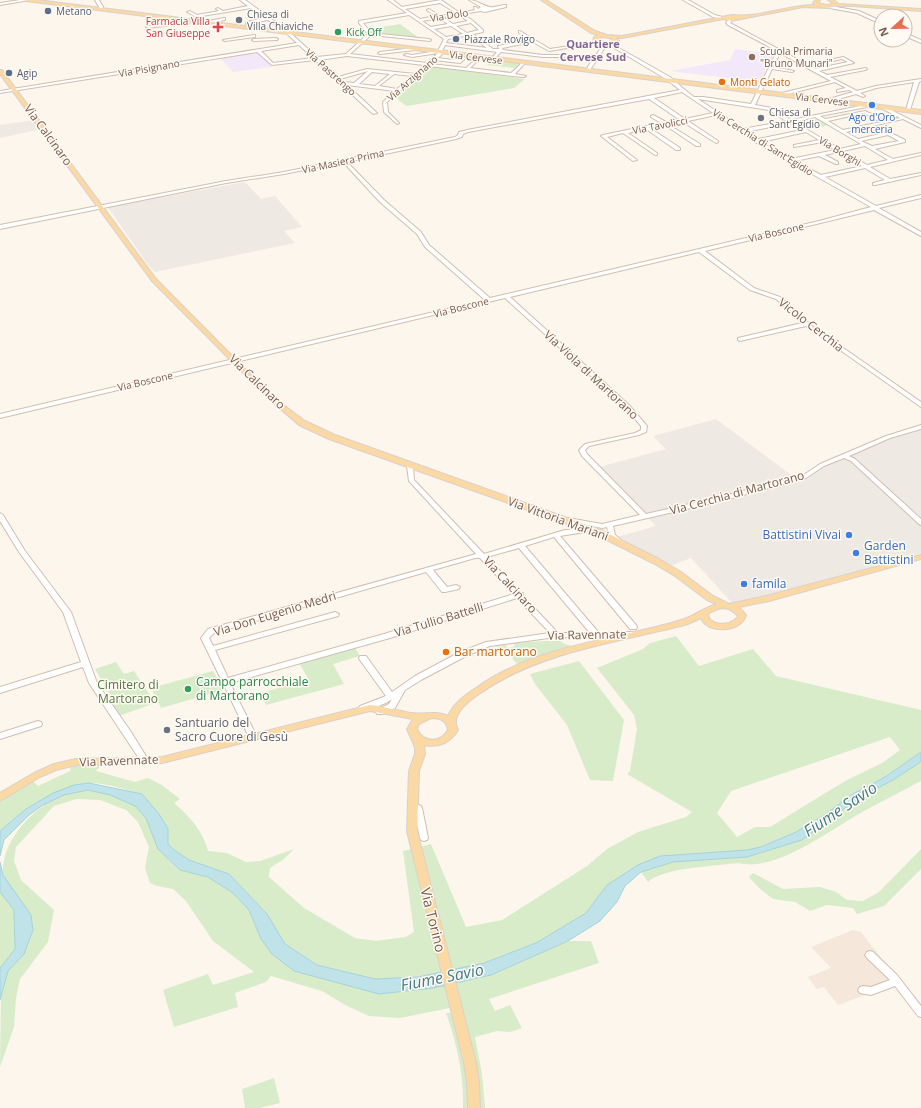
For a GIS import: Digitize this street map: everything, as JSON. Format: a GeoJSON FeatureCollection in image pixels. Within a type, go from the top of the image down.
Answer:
{"type":"FeatureCollection","features":[{"type":"Feature","properties":{"kind":"main road","name":"Via Cervese"},"geometry":{"type":"LineString","coordinates":[[29,0],[192,22],[921,112]]}},
{"type":"Feature","properties":{"kind":"main road"},"geometry":{"type":"LineString","coordinates":[[543,0],[593,32],[611,37],[622,37],[803,6],[823,6],[834,4],[921,10]]}},
{"type":"Feature","properties":{"kind":"main road"},"geometry":{"type":"LineString","coordinates":[[803,6],[817,1],[823,6]]}},
{"type":"Feature","properties":{"kind":"main road"},"geometry":{"type":"LineString","coordinates":[[593,32],[597,40],[606,45],[622,37]]}},
{"type":"Feature","properties":{"kind":"main road"},"geometry":{"type":"LineString","coordinates":[[597,40],[605,36]]}},
{"type":"Feature","properties":{"kind":"main road"},"geometry":{"type":"LineString","coordinates":[[611,37],[616,41]]}},
{"type":"Feature","properties":{"kind":"main road","name":"Via Calcinaro"},"geometry":{"type":"LineString","coordinates":[[0,71],[154,280],[272,399],[302,423],[332,437],[410,466]]}},
{"type":"Feature","properties":{"kind":"main road","name":"Via Vittoria Mariani"},"geometry":{"type":"LineString","coordinates":[[410,466],[562,519],[597,529],[668,567],[710,598],[738,609],[742,615]]}},
{"type":"Feature","properties":{"kind":"main road"},"geometry":{"type":"LineString","coordinates":[[728,606],[766,599],[921,557]]}},
{"type":"Feature","properties":{"kind":"main road","name":"Via Vittoria Mariani"},"geometry":{"type":"LineString","coordinates":[[697,589],[706,602],[705,619],[709,623]]}},
{"type":"Feature","properties":{"kind":"main road"},"geometry":{"type":"LineString","coordinates":[[742,615],[751,606],[766,599]]}},
{"type":"Feature","properties":{"kind":"main road","name":"Via Ravennate"},"geometry":{"type":"LineString","coordinates":[[686,622],[715,607],[728,606]]}},
{"type":"Feature","properties":{"kind":"main road","name":"Via Ravennate"},"geometry":{"type":"LineString","coordinates":[[634,630],[686,622],[729,626],[738,622],[742,615]]}},
{"type":"Feature","properties":{"kind":"main road"},"geometry":{"type":"LineString","coordinates":[[420,754],[450,737],[453,730],[451,722],[453,713],[477,690],[495,679],[525,664],[634,630]]}},
{"type":"Feature","properties":{"kind":"main road"},"geometry":{"type":"LineString","coordinates":[[420,754],[420,746],[413,733],[415,722],[424,716],[448,711],[459,706]]}},
{"type":"Feature","properties":{"kind":"main road","name":"Via Ravennate"},"geometry":{"type":"LineString","coordinates":[[337,716],[388,707]]}},
{"type":"Feature","properties":{"kind":"main road","name":"Via Ravennate"},"geometry":{"type":"LineString","coordinates":[[388,707],[413,733]]}},
{"type":"Feature","properties":{"kind":"main road","name":"Via Ravennate"},"geometry":{"type":"LineString","coordinates":[[0,798],[37,775],[54,767],[76,762],[144,761],[186,755],[356,710],[388,707],[409,717],[424,716]]}},
{"type":"Feature","properties":{"kind":"main road"},"geometry":{"type":"LineString","coordinates":[[434,715],[447,718],[451,722]]}},
{"type":"Feature","properties":{"kind":"main road"},"geometry":{"type":"LineString","coordinates":[[413,733],[424,742],[437,743]]}},
{"type":"Feature","properties":{"kind":"main road","name":"Via Torino"},"geometry":{"type":"LineString","coordinates":[[420,754],[414,771],[415,812],[412,832],[465,1042],[473,1083],[474,1108]]}},
{"type":"Feature","properties":{"kind":"street"},"geometry":{"type":"LineString","coordinates":[[0,4],[29,0]]}},
{"type":"Feature","properties":{"kind":"street"},"geometry":{"type":"LineString","coordinates":[[97,0],[101,7],[100,10]]}},
{"type":"Feature","properties":{"kind":"street","name":"Via Pastrengo"},"geometry":{"type":"LineString","coordinates":[[242,0],[318,59],[375,113]]}},
{"type":"Feature","properties":{"kind":"street"},"geometry":{"type":"LineString","coordinates":[[390,0],[446,38],[482,31],[472,22],[439,1],[402,8]]}},
{"type":"Feature","properties":{"kind":"street"},"geometry":{"type":"LineString","coordinates":[[471,0],[485,9]]}},
{"type":"Feature","properties":{"kind":"street"},"geometry":{"type":"LineString","coordinates":[[685,0],[714,16],[724,19],[728,23],[779,51],[861,94]]}},
{"type":"Feature","properties":{"kind":"street"},"geometry":{"type":"LineString","coordinates":[[834,4],[858,12],[873,19]]}},
{"type":"Feature","properties":{"kind":"street","name":"Via Dolo"},"geometry":{"type":"LineString","coordinates":[[420,20],[505,6]]}},
{"type":"Feature","properties":{"kind":"street"},"geometry":{"type":"LineString","coordinates":[[189,12],[196,16],[251,7]]}},
{"type":"Feature","properties":{"kind":"street"},"geometry":{"type":"LineString","coordinates":[[429,10],[491,49]]}},
{"type":"Feature","properties":{"kind":"street"},"geometry":{"type":"LineString","coordinates":[[370,34],[360,22],[410,14]]}},
{"type":"Feature","properties":{"kind":"street"},"geometry":{"type":"LineString","coordinates":[[200,23],[224,19]]}},
{"type":"Feature","properties":{"kind":"street"},"geometry":{"type":"LineString","coordinates":[[248,23],[268,19]]}},
{"type":"Feature","properties":{"kind":"street"},"geometry":{"type":"LineString","coordinates":[[211,24],[229,21]]}},
{"type":"Feature","properties":{"kind":"street"},"geometry":{"type":"LineString","coordinates":[[148,27],[192,22]]}},
{"type":"Feature","properties":{"kind":"street"},"geometry":{"type":"LineString","coordinates":[[432,28],[472,22]]}},
{"type":"Feature","properties":{"kind":"street"},"geometry":{"type":"LineString","coordinates":[[253,29],[256,50],[272,64],[347,54],[523,77]]}},
{"type":"Feature","properties":{"kind":"street"},"geometry":{"type":"LineString","coordinates":[[520,32],[550,50],[589,44],[597,40]]}},
{"type":"Feature","properties":{"kind":"street"},"geometry":{"type":"LineString","coordinates":[[347,54],[370,34],[429,40]]}},
{"type":"Feature","properties":{"kind":"street"},"geometry":{"type":"LineString","coordinates":[[225,40],[254,38],[276,39]]}},
{"type":"Feature","properties":{"kind":"street"},"geometry":{"type":"LineString","coordinates":[[446,38],[445,44],[558,57],[599,56]]}},
{"type":"Feature","properties":{"kind":"street"},"geometry":{"type":"LineString","coordinates":[[493,59],[501,49],[499,47],[533,41]]}},
{"type":"Feature","properties":{"kind":"street","name":"Via Cerchia di Sant'Egidio"},"geometry":{"type":"LineString","coordinates":[[616,41],[614,45],[615,47],[670,80],[757,141],[921,234]]}},
{"type":"Feature","properties":{"kind":"street","name":"Via Pisignano"},"geometry":{"type":"LineString","coordinates":[[0,92],[298,44]]}},
{"type":"Feature","properties":{"kind":"street","name":"Via Arzignano"},"geometry":{"type":"LineString","coordinates":[[397,124],[386,112],[384,104],[397,90],[434,59],[445,44]]}},
{"type":"Feature","properties":{"kind":"street"},"geometry":{"type":"LineString","coordinates":[[588,70],[606,45]]}},
{"type":"Feature","properties":{"kind":"street"},"geometry":{"type":"LineString","coordinates":[[380,53],[414,49]]}},
{"type":"Feature","properties":{"kind":"street"},"geometry":{"type":"LineString","coordinates":[[752,106],[779,51]]}},
{"type":"Feature","properties":{"kind":"street"},"geometry":{"type":"LineString","coordinates":[[406,55],[412,56],[439,52]]}},
{"type":"Feature","properties":{"kind":"street"},"geometry":{"type":"LineString","coordinates":[[807,66],[843,58],[852,63],[815,70]]}},
{"type":"Feature","properties":{"kind":"street"},"geometry":{"type":"LineString","coordinates":[[434,59],[454,61]]}},
{"type":"Feature","properties":{"kind":"street"},"geometry":{"type":"LineString","coordinates":[[467,69],[477,59]]}},
{"type":"Feature","properties":{"kind":"street"},"geometry":{"type":"LineString","coordinates":[[512,76],[522,64]]}},
{"type":"Feature","properties":{"kind":"street"},"geometry":{"type":"LineString","coordinates":[[456,68],[512,76]]}},
{"type":"Feature","properties":{"kind":"street"},"geometry":{"type":"LineString","coordinates":[[771,68],[792,71]]}},
{"type":"Feature","properties":{"kind":"street"},"geometry":{"type":"LineString","coordinates":[[827,76],[865,69]]}},
{"type":"Feature","properties":{"kind":"street"},"geometry":{"type":"LineString","coordinates":[[338,78],[361,70],[414,75]]}},
{"type":"Feature","properties":{"kind":"street"},"geometry":{"type":"LineString","coordinates":[[356,84],[372,70]]}},
{"type":"Feature","properties":{"kind":"street"},"geometry":{"type":"LineString","coordinates":[[376,87],[393,73]]}},
{"type":"Feature","properties":{"kind":"street"},"geometry":{"type":"LineString","coordinates":[[784,94],[835,81]]}},
{"type":"Feature","properties":{"kind":"street"},"geometry":{"type":"LineString","coordinates":[[831,100],[861,94],[876,87],[919,81],[908,110]]}},
{"type":"Feature","properties":{"kind":"street"},"geometry":{"type":"LineString","coordinates":[[343,82],[397,90]]}},
{"type":"Feature","properties":{"kind":"street"},"geometry":{"type":"LineString","coordinates":[[838,91],[850,88]]}},
{"type":"Feature","properties":{"kind":"street","name":"Via Masiera Prima"},"geometry":{"type":"LineString","coordinates":[[0,227],[344,161],[456,138],[462,133],[684,91]]}},
{"type":"Feature","properties":{"kind":"street"},"geometry":{"type":"LineString","coordinates":[[720,101],[723,96]]}},
{"type":"Feature","properties":{"kind":"street"},"geometry":{"type":"LineString","coordinates":[[651,98],[716,142]]}},
{"type":"Feature","properties":{"kind":"street","name":"Via Borghi"},"geometry":{"type":"LineString","coordinates":[[694,98],[770,109],[890,180]]}},
{"type":"Feature","properties":{"kind":"street"},"geometry":{"type":"LineString","coordinates":[[742,131],[870,105]]}},
{"type":"Feature","properties":{"kind":"street"},"geometry":{"type":"LineString","coordinates":[[883,107],[921,127]]}},
{"type":"Feature","properties":{"kind":"street"},"geometry":{"type":"LineString","coordinates":[[824,121],[865,112],[879,119]]}},
{"type":"Feature","properties":{"kind":"street","name":"Via Tavolicci"},"geometry":{"type":"LineString","coordinates":[[635,160],[602,136],[717,114]]}},
{"type":"Feature","properties":{"kind":"street"},"geometry":{"type":"LineString","coordinates":[[837,128],[898,115]]}},
{"type":"Feature","properties":{"kind":"street"},"geometry":{"type":"LineString","coordinates":[[653,116],[698,145]]}},
{"type":"Feature","properties":{"kind":"street"},"geometry":{"type":"LineString","coordinates":[[816,116],[893,161]]}},
{"type":"Feature","properties":{"kind":"street"},"geometry":{"type":"LineString","coordinates":[[843,131],[904,118]]}},
{"type":"Feature","properties":{"kind":"street"},"geometry":{"type":"LineString","coordinates":[[647,128],[678,150]]}},
{"type":"Feature","properties":{"kind":"street"},"geometry":{"type":"LineString","coordinates":[[757,141],[806,131]]}},
{"type":"Feature","properties":{"kind":"street"},"geometry":{"type":"LineString","coordinates":[[624,132],[655,154]]}},
{"type":"Feature","properties":{"kind":"street"},"geometry":{"type":"LineString","coordinates":[[858,140],[889,133],[903,141],[871,148]]}},
{"type":"Feature","properties":{"kind":"street"},"geometry":{"type":"LineString","coordinates":[[796,146],[823,141]]}},
{"type":"Feature","properties":{"kind":"street"},"geometry":{"type":"LineString","coordinates":[[790,160],[866,145]]}},
{"type":"Feature","properties":{"kind":"street"},"geometry":{"type":"LineString","coordinates":[[820,154],[836,163]]}},
{"type":"Feature","properties":{"kind":"street"},"geometry":{"type":"LineString","coordinates":[[820,177],[921,154]]}},
{"type":"Feature","properties":{"kind":"street"},"geometry":{"type":"LineString","coordinates":[[344,161],[382,201],[419,233],[427,246],[490,300]]}},
{"type":"Feature","properties":{"kind":"street"},"geometry":{"type":"LineString","coordinates":[[875,184],[921,174]]}},
{"type":"Feature","properties":{"kind":"street","name":"Via Boscone"},"geometry":{"type":"LineString","coordinates":[[0,416],[820,222],[921,196]]}},
{"type":"Feature","properties":{"kind":"street","name":"Vicolo Cerchia"},"geometry":{"type":"LineString","coordinates":[[700,250],[752,289],[778,298],[807,324],[921,405]]}},
{"type":"Feature","properties":{"kind":"street","name":"Via Viola di Martorano"},"geometry":{"type":"LineString","coordinates":[[506,296],[627,406],[644,426],[644,431],[637,434],[587,446],[582,450],[584,455],[645,517]]}},
{"type":"Feature","properties":{"kind":"street"},"geometry":{"type":"LineString","coordinates":[[740,339],[807,324]]}},
{"type":"Feature","properties":{"kind":"street"},"geometry":{"type":"LineString","coordinates":[[921,427],[888,437],[856,451],[850,460],[921,523]]}},
{"type":"Feature","properties":{"kind":"street","name":"Via Cerchia di Martorano"},"geometry":{"type":"LineString","coordinates":[[483,556],[565,532],[597,529],[804,477],[833,461],[850,460]]}},
{"type":"Feature","properties":{"kind":"street","name":"Via Calcinaro"},"geometry":{"type":"LineString","coordinates":[[410,466],[411,480],[556,635]]}},
{"type":"Feature","properties":{"kind":"street"},"geometry":{"type":"LineString","coordinates":[[0,515],[22,552],[67,612],[93,682],[128,734],[144,761]]}},
{"type":"Feature","properties":{"kind":"street"},"geometry":{"type":"LineString","coordinates":[[562,519],[597,529]]}},
{"type":"Feature","properties":{"kind":"street"},"geometry":{"type":"LineString","coordinates":[[562,519],[570,525],[570,529],[565,532]]}},
{"type":"Feature","properties":{"kind":"street"},"geometry":{"type":"LineString","coordinates":[[613,525],[612,536],[619,542]]}},
{"type":"Feature","properties":{"kind":"street"},"geometry":{"type":"LineString","coordinates":[[556,535],[634,630]]}},
{"type":"Feature","properties":{"kind":"street"},"geometry":{"type":"LineString","coordinates":[[520,545],[596,635]]}},
{"type":"Feature","properties":{"kind":"street","name":"Via Don Eugenio Medri"},"geometry":{"type":"LineString","coordinates":[[253,737],[205,638],[211,631],[475,556],[483,556]]}},
{"type":"Feature","properties":{"kind":"street"},"geometry":{"type":"LineString","coordinates":[[428,569],[445,590],[456,587]]}},
{"type":"Feature","properties":{"kind":"street","name":"Via Tullio Battelli"},"geometry":{"type":"LineString","coordinates":[[227,681],[387,636],[520,595]]}},
{"type":"Feature","properties":{"kind":"street"},"geometry":{"type":"LineString","coordinates":[[210,649],[335,614]]}},
{"type":"Feature","properties":{"kind":"street","name":"Via Ravennate"},"geometry":{"type":"LineString","coordinates":[[388,707],[403,689],[418,678],[463,654],[489,644],[556,635],[608,636],[634,630]]}},
{"type":"Feature","properties":{"kind":"street"},"geometry":{"type":"LineString","coordinates":[[363,658],[388,707]]}},
{"type":"Feature","properties":{"kind":"street"},"geometry":{"type":"LineString","coordinates":[[0,690],[86,663]]}},
{"type":"Feature","properties":{"kind":"street"},"geometry":{"type":"LineString","coordinates":[[0,736],[38,724]]}},
{"type":"Feature","properties":{"kind":"street"},"geometry":{"type":"LineString","coordinates":[[415,812],[421,823],[424,838]]}},
{"type":"Feature","properties":{"kind":"street"},"geometry":{"type":"LineString","coordinates":[[870,955],[896,982],[921,1013]]}},
{"type":"Feature","properties":{"kind":"street"},"geometry":{"type":"LineString","coordinates":[[863,990],[871,991],[896,982]]}},
{"type":"Feature","properties":{"kind":"shaded area"},"geometry":{"type":"Polygon","coordinates":[[[735,49],[774,54],[759,82],[670,71],[730,60],[735,49]]]}},
{"type":"Feature","properties":{"kind":"shaded area"},"geometry":{"type":"Polygon","coordinates":[[[257,51],[272,67],[233,72],[220,58],[257,51]]]}},
{"type":"Feature","properties":{"kind":"shaded area"},"geometry":{"type":"Polygon","coordinates":[[[34,120],[41,129],[0,138],[0,125],[34,120]]]}},
{"type":"Feature","properties":{"kind":"shaded area"},"geometry":{"type":"Polygon","coordinates":[[[245,182],[261,199],[275,196],[302,227],[284,231],[295,243],[155,272],[148,265],[108,207],[245,182]]]}},
{"type":"Feature","properties":{"kind":"shaded area"},"geometry":{"type":"Polygon","coordinates":[[[716,419],[799,481],[827,464],[889,437],[921,427],[921,554],[733,604],[691,558],[670,566],[617,537],[656,526],[599,467],[666,449],[653,436],[716,419]]]}},
{"type":"Feature","properties":{"kind":"shaded area"},"geometry":{"type":"Polygon","coordinates":[[[853,930],[861,932],[900,982],[838,1005],[824,987],[817,989],[808,977],[831,968],[811,947],[853,930]]]}},
{"type":"Feature","properties":{"kind":"green space"},"geometry":{"type":"Polygon","coordinates":[[[400,24],[419,38],[374,32],[385,30],[382,27],[400,24]]]}},
{"type":"Feature","properties":{"kind":"green space"},"geometry":{"type":"Polygon","coordinates":[[[491,60],[520,63],[515,68],[487,65],[491,60]]]}},
{"type":"Feature","properties":{"kind":"green space"},"geometry":{"type":"Polygon","coordinates":[[[429,66],[525,79],[514,88],[407,106],[399,101],[396,95],[429,66]]]}},
{"type":"Feature","properties":{"kind":"green space"},"geometry":{"type":"Polygon","coordinates":[[[817,119],[829,125],[807,130],[795,123],[817,119]]]}},
{"type":"Feature","properties":{"kind":"green space"},"geometry":{"type":"Polygon","coordinates":[[[676,636],[699,666],[753,649],[776,676],[921,710],[921,752],[885,777],[851,795],[826,814],[796,832],[761,847],[747,850],[660,856],[607,885],[586,913],[536,943],[484,963],[418,977],[375,979],[317,965],[285,944],[267,914],[229,874],[189,860],[168,844],[168,829],[142,794],[103,784],[80,784],[55,794],[28,809],[16,817],[0,832],[0,800],[33,781],[38,786],[70,771],[71,765],[101,765],[96,771],[135,782],[148,778],[162,785],[180,799],[174,803],[195,825],[203,837],[208,851],[227,853],[246,862],[260,861],[294,849],[284,859],[270,868],[269,877],[304,908],[355,938],[376,941],[406,937],[414,932],[403,851],[431,844],[466,927],[502,920],[587,866],[607,849],[638,832],[686,817],[692,812],[627,774],[630,771],[637,729],[634,715],[597,668],[643,649],[650,643],[676,636]],[[890,737],[731,791],[717,813],[737,837],[755,827],[770,827],[845,781],[882,763],[900,750],[890,737]]]}},
{"type":"Feature","properties":{"kind":"green space"},"geometry":{"type":"Polygon","coordinates":[[[560,641],[575,647],[517,664],[505,649],[495,646],[505,644],[508,648],[515,646],[513,643],[560,641]]]}},
{"type":"Feature","properties":{"kind":"green space"},"geometry":{"type":"Polygon","coordinates":[[[355,648],[360,656],[333,664],[344,684],[266,705],[260,693],[309,680],[299,663],[355,648]]]}},
{"type":"Feature","properties":{"kind":"green space"},"geometry":{"type":"Polygon","coordinates":[[[579,661],[624,720],[613,781],[590,780],[567,725],[535,684],[530,674],[579,661]]]}},
{"type":"Feature","properties":{"kind":"green space","name":"Cimitero di Martorano"},"geometry":{"type":"Polygon","coordinates":[[[116,662],[124,674],[134,671],[155,703],[119,716],[109,699],[112,698],[95,669],[116,662]]]}},
{"type":"Feature","properties":{"kind":"green space","name":"Campo parrocchiale di Martorano"},"geometry":{"type":"Polygon","coordinates":[[[213,671],[224,690],[161,708],[151,688],[213,671]]]}},
{"type":"Feature","properties":{"kind":"green space"},"geometry":{"type":"Polygon","coordinates":[[[921,761],[921,781],[864,811],[820,838],[786,855],[769,861],[753,864],[739,863],[678,870],[656,877],[648,882],[641,872],[673,862],[747,857],[810,833],[857,799],[893,780],[921,761]]]}},
{"type":"Feature","properties":{"kind":"green space"},"geometry":{"type":"Polygon","coordinates":[[[88,790],[110,795],[135,806],[146,818],[158,849],[180,870],[208,877],[233,893],[249,910],[261,939],[379,994],[433,988],[491,975],[568,941],[591,941],[599,963],[489,999],[495,1011],[510,1005],[522,1028],[510,1032],[497,1031],[475,1037],[482,1074],[485,1108],[479,1108],[460,1006],[400,1018],[369,1016],[347,1006],[322,991],[271,976],[266,982],[235,993],[238,1007],[174,1027],[163,990],[208,974],[213,985],[254,972],[213,941],[186,901],[173,889],[150,883],[145,868],[149,847],[138,822],[126,810],[100,800],[77,799],[54,806],[16,847],[14,861],[21,880],[54,910],[48,942],[20,979],[16,998],[14,1027],[0,1067],[1,993],[8,971],[24,954],[31,915],[12,890],[3,875],[7,849],[22,826],[42,807],[64,795],[88,790]]]}},
{"type":"Feature","properties":{"kind":"green space"},"geometry":{"type":"Polygon","coordinates":[[[921,849],[921,869],[884,906],[857,914],[853,908],[827,905],[810,911],[795,902],[773,899],[760,889],[749,877],[753,873],[783,889],[820,887],[836,892],[847,900],[863,901],[879,892],[921,849]]]}},
{"type":"Feature","properties":{"kind":"green space"},"geometry":{"type":"Polygon","coordinates":[[[0,892],[14,910],[15,949],[0,968],[0,892]]]}},
{"type":"Feature","properties":{"kind":"green space"},"geometry":{"type":"Polygon","coordinates":[[[446,1013],[452,1013],[466,1068],[469,1108],[463,1108],[461,1071],[446,1013]]]}},
{"type":"Feature","properties":{"kind":"green space"},"geometry":{"type":"Polygon","coordinates":[[[274,1078],[280,1103],[260,1108],[245,1108],[242,1089],[274,1078]]]}},
{"type":"Feature","properties":{"kind":"water","name":"Fiume Savio"},"geometry":{"type":"Polygon","coordinates":[[[921,752],[921,761],[919,763],[893,780],[857,799],[802,840],[747,857],[673,862],[641,872],[625,886],[617,902],[600,921],[568,941],[491,975],[433,988],[379,994],[294,971],[272,954],[261,939],[249,910],[233,893],[208,877],[180,870],[158,849],[146,818],[135,806],[110,795],[88,790],[64,795],[43,805],[29,815],[4,840],[0,856],[0,832],[2,829],[26,809],[53,793],[74,785],[89,783],[142,794],[159,814],[168,829],[168,844],[189,860],[229,874],[267,914],[285,944],[317,965],[375,979],[418,977],[484,963],[536,943],[586,913],[607,885],[638,865],[660,856],[747,850],[761,847],[796,832],[826,814],[851,795],[885,777],[921,752]]]}},
{"type":"Feature","properties":{"kind":"water"},"geometry":{"type":"Polygon","coordinates":[[[0,862],[3,875],[31,915],[33,930],[24,954],[8,971],[0,1000],[0,968],[15,949],[14,910],[0,892],[0,862]]]}},
{"type":"Feature","properties":{"kind":"place","name":"Metano"},"geometry":{"type":"Point","coordinates":[48,11]}},
{"type":"Feature","properties":{"kind":"place","name":"Chiesa di Villa Chiaviche"},"geometry":{"type":"Point","coordinates":[239,20]}},
{"type":"Feature","properties":{"kind":"place","name":"Farmacia Villa San Giuseppe"},"geometry":{"type":"Point","coordinates":[218,27]}},
{"type":"Feature","properties":{"kind":"place","name":"Kick Off"},"geometry":{"type":"Point","coordinates":[338,32]}},
{"type":"Feature","properties":{"kind":"place","name":"Piazzale Rovigo"},"geometry":{"type":"Point","coordinates":[456,39]}},
{"type":"Feature","properties":{"kind":"place","name":"Scuola Primaria \"Bruno Munari\""},"geometry":{"type":"Point","coordinates":[752,57]}},
{"type":"Feature","properties":{"kind":"place","name":"Agip"},"geometry":{"type":"Point","coordinates":[9,73]}},
{"type":"Feature","properties":{"kind":"place","name":"Monti Gelato"},"geometry":{"type":"Point","coordinates":[722,82]}},
{"type":"Feature","properties":{"kind":"place","name":"Ago d'Oro merceria"},"geometry":{"type":"Point","coordinates":[872,105]}},
{"type":"Feature","properties":{"kind":"place","name":"Chiesa di Sant'Egidio"},"geometry":{"type":"Point","coordinates":[761,118]}},
{"type":"Feature","properties":{"kind":"place","name":"Battistini Vivai"},"geometry":{"type":"Point","coordinates":[849,535]}},
{"type":"Feature","properties":{"kind":"place","name":"Garden Battistini"},"geometry":{"type":"Point","coordinates":[856,553]}},
{"type":"Feature","properties":{"kind":"place","name":"famila"},"geometry":{"type":"Point","coordinates":[744,584]}},
{"type":"Feature","properties":{"kind":"place","name":"Bar martorano"},"geometry":{"type":"Point","coordinates":[446,652]}},
{"type":"Feature","properties":{"kind":"place","name":"Campo parrocchiale di Martorano"},"geometry":{"type":"Point","coordinates":[188,689]}},
{"type":"Feature","properties":{"kind":"place","name":"Santuario del Sacro Cuore di Gesù"},"geometry":{"type":"Point","coordinates":[167,730]}},
{"type":"Feature","properties":{"kind":"district","name":"Quartiere Cervese Sud"},"geometry":{"type":"Point","coordinates":[593,50]}}]}
